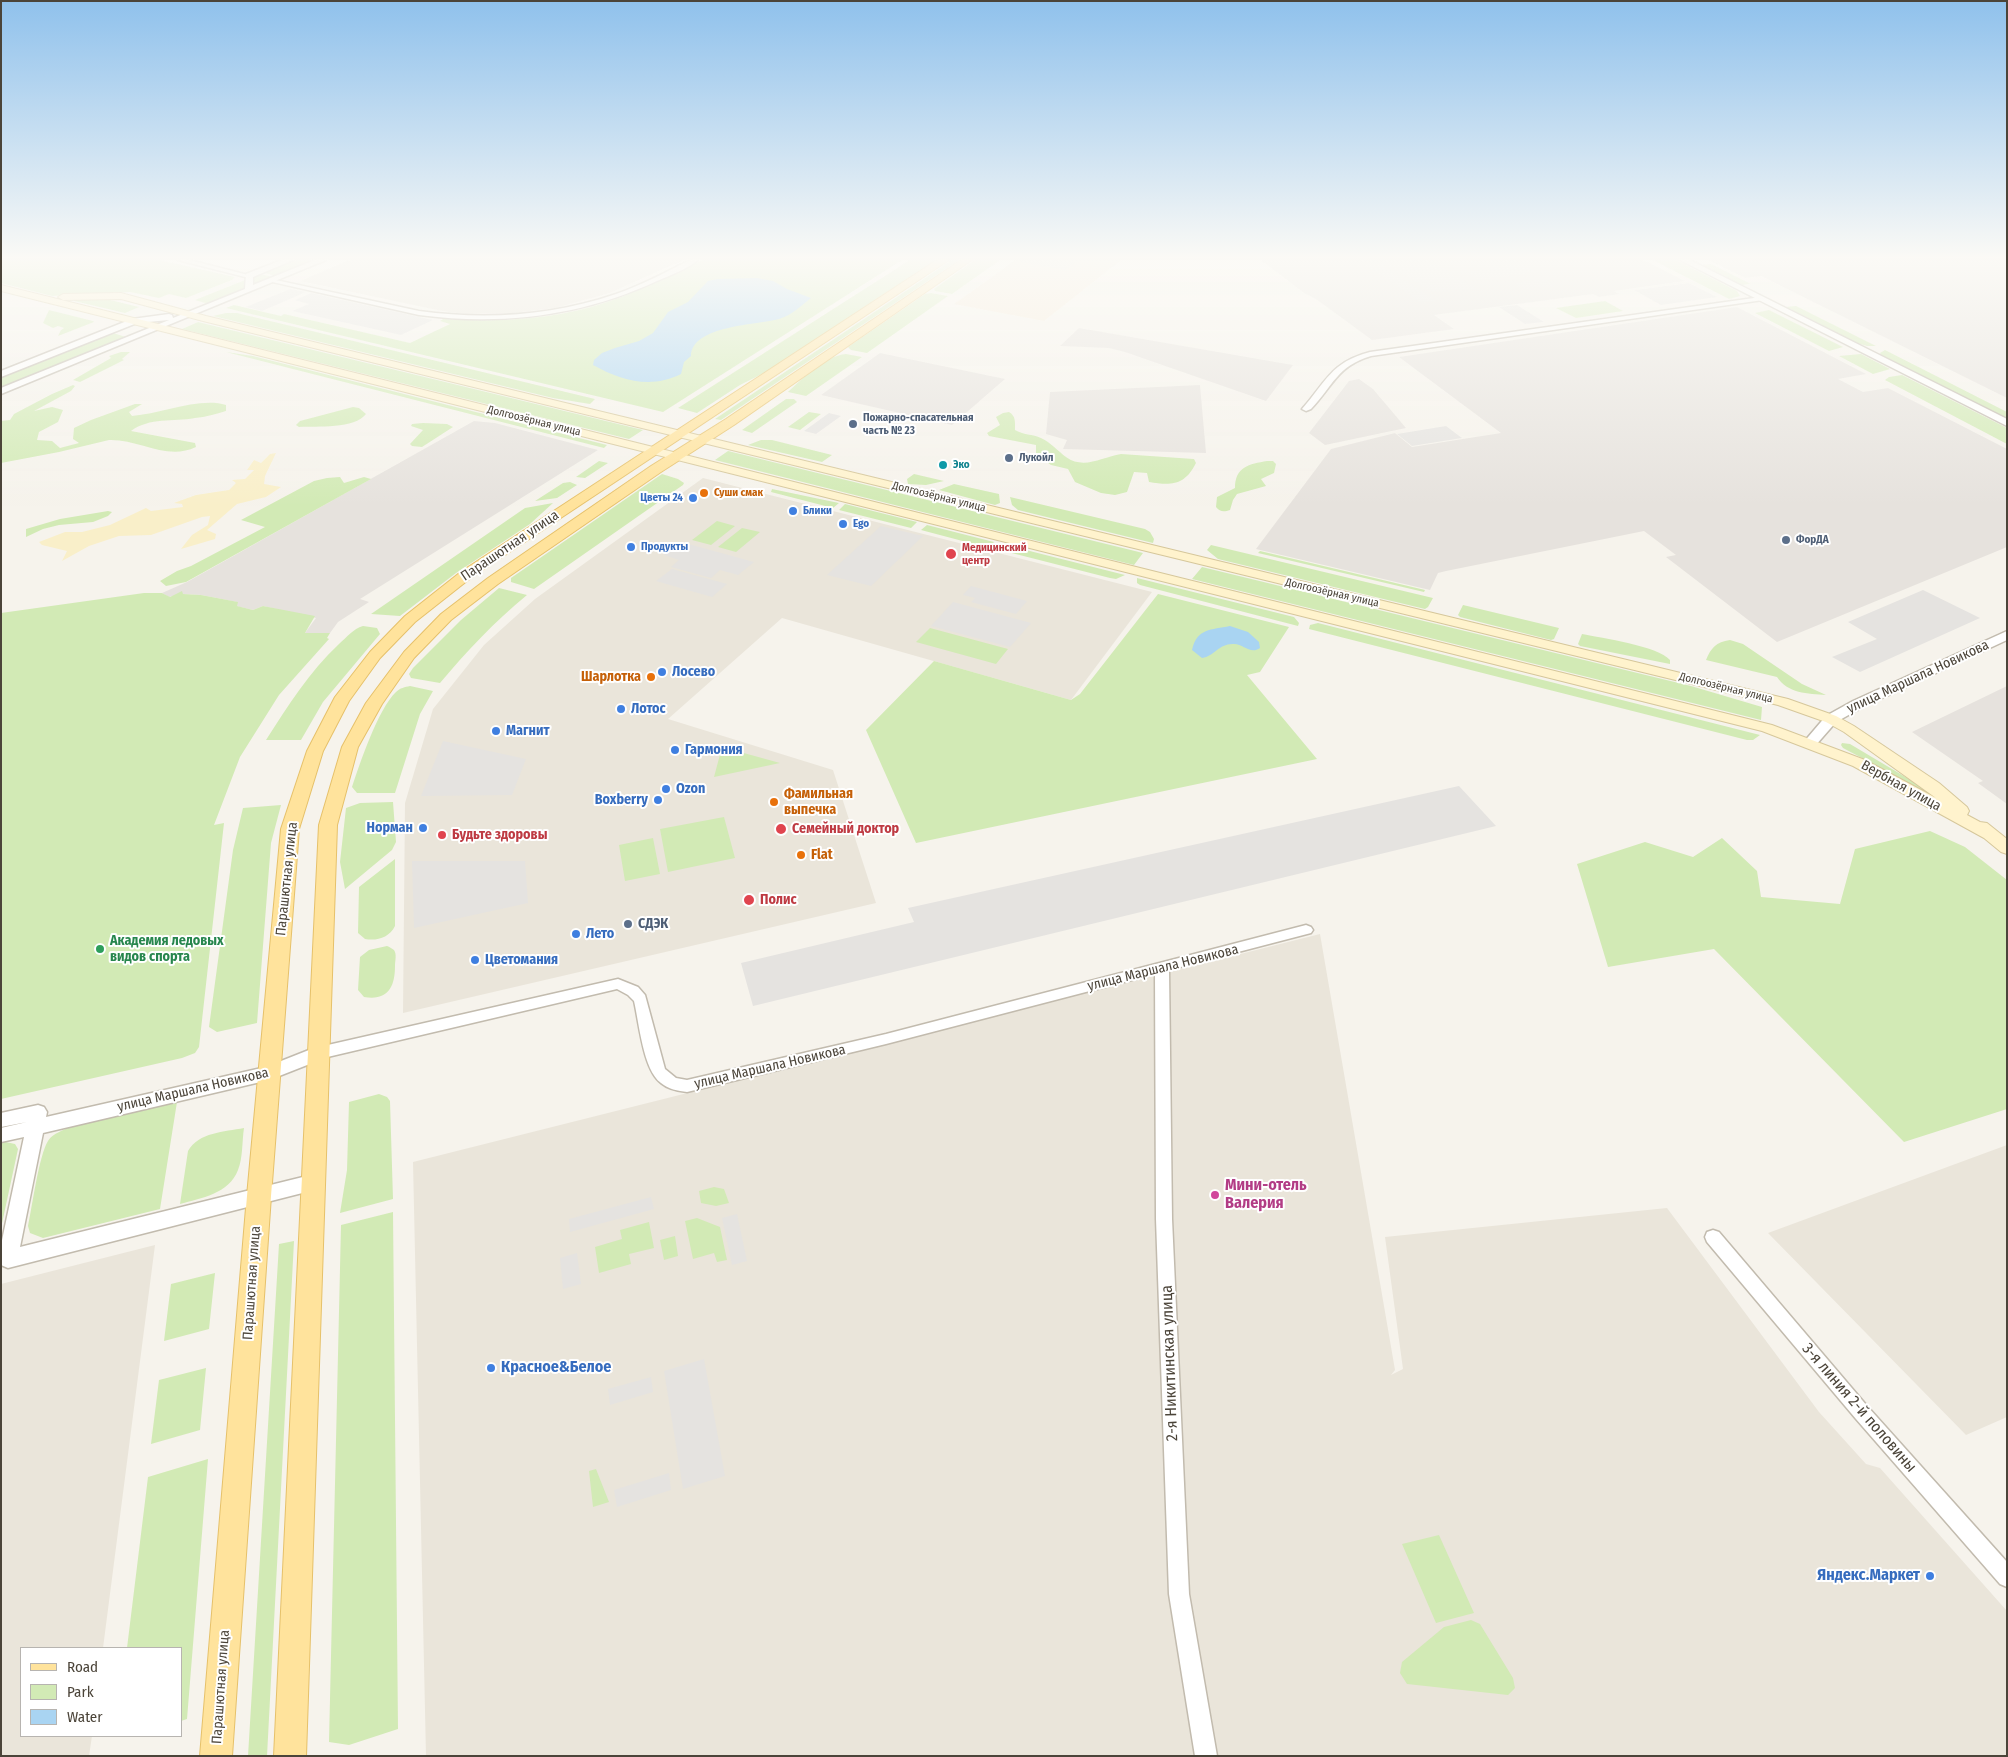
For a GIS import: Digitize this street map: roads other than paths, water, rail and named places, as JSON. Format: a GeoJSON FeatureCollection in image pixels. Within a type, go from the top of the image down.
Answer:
{"type":"FeatureCollection","features":[{"type":"Feature","properties":{"kind":"main road","name":"Долгоозёрная улица"},"geometry":{"type":"LineString","coordinates":[[217,342],[1767,728],[1810,743]]}},
{"type":"Feature","properties":{"kind":"main road","name":"Долгоозёрная улица"},"geometry":{"type":"LineString","coordinates":[[304,342],[1771,699],[1832,719]]}},
{"type":"Feature","properties":{"kind":"main road","name":"Парашютная улица"},"geometry":{"type":"LineString","coordinates":[[216,1756],[259,1196],[290,829],[315,751],[341,700],[375,655],[410,619],[443,592],[475,568],[820,342]]}},
{"type":"Feature","properties":{"kind":"main road","name":"Парашютная улица"},"geometry":{"type":"LineString","coordinates":[[290,1756],[315,1182],[328,825],[350,746],[374,703],[409,655],[446,616],[493,581],[847,342]]}},
{"type":"Feature","properties":{"kind":"main road"},"geometry":{"type":"LineString","coordinates":[[1170,579],[1186,558]]}},
{"type":"Feature","properties":{"kind":"main road","name":"Вербная улица"},"geometry":{"type":"LineString","coordinates":[[1832,719],[1933,787],[2007,848]]}},
{"type":"Feature","properties":{"kind":"main road","name":"Вербная улица"},"geometry":{"type":"LineString","coordinates":[[1810,743],[1859,763],[1989,834]]}},
{"type":"Feature","properties":{"kind":"street"},"geometry":{"type":"LineString","coordinates":[[1,374],[82,342]]}},
{"type":"Feature","properties":{"kind":"street"},"geometry":{"type":"LineString","coordinates":[[1,391],[121,342]]}},
{"type":"Feature","properties":{"kind":"street"},"geometry":{"type":"LineString","coordinates":[[1306,409],[1313,403],[1338,369],[1347,361],[1384,352],[1455,342]]}},
{"type":"Feature","properties":{"kind":"street"},"geometry":{"type":"LineString","coordinates":[[1846,342],[2007,423]]}},
{"type":"Feature","properties":{"kind":"street","name":"улица Маршала Новикова"},"geometry":{"type":"LineString","coordinates":[[1810,743],[1832,719],[1858,704],[2007,635]]}},
{"type":"Feature","properties":{"kind":"street","name":"улица Маршала Новикова"},"geometry":{"type":"LineString","coordinates":[[1,1120],[36,1120],[269,1073],[319,1052],[618,984],[633,992],[640,999],[656,1064],[662,1076],[672,1084],[687,1086],[824,1055],[1306,930]]}},
{"type":"Feature","properties":{"kind":"street","name":"2-я Никитинская улица"},"geometry":{"type":"LineString","coordinates":[[1162,968],[1164,1219],[1179,1594],[1206,1756]]}},
{"type":"Feature","properties":{"kind":"street"},"geometry":{"type":"LineString","coordinates":[[36,1120],[5,1259],[315,1182]]}},
{"type":"Feature","properties":{"kind":"street","name":"улица Маршала Новикова"},"geometry":{"type":"LineString","coordinates":[[1,1135],[36,1120]]}},
{"type":"Feature","properties":{"kind":"street","name":"3-я линия 2-й половины"},"geometry":{"type":"LineString","coordinates":[[1714,1237],[1862,1413],[2007,1576]]}},
{"type":"Feature","properties":{"kind":"water"},"geometry":{"type":"Polygon","coordinates":[[[636,342],[698,342],[694,346],[691,356],[684,362],[681,374],[670,379],[648,382],[626,379],[593,365],[594,360],[602,353],[636,342]]]}},
{"type":"Feature","properties":{"kind":"water"},"geometry":{"type":"Polygon","coordinates":[[[1230,626],[1248,632],[1259,642],[1260,648],[1250,650],[1238,644],[1229,644],[1202,658],[1192,650],[1194,643],[1201,634],[1206,631],[1230,626]]]}},
{"type":"Feature","properties":{"kind":"place","name":"Пожарно-спасательная часть № 23"},"geometry":{"type":"Point","coordinates":[853,424]}},
{"type":"Feature","properties":{"kind":"place","name":"Лукойл"},"geometry":{"type":"Point","coordinates":[1009,458]}},
{"type":"Feature","properties":{"kind":"place","name":"Эко"},"geometry":{"type":"Point","coordinates":[943,465]}},
{"type":"Feature","properties":{"kind":"place","name":"Суши смак"},"geometry":{"type":"Point","coordinates":[704,493]}},
{"type":"Feature","properties":{"kind":"place","name":"Цветы 24"},"geometry":{"type":"Point","coordinates":[693,498]}},
{"type":"Feature","properties":{"kind":"place","name":"Блики"},"geometry":{"type":"Point","coordinates":[793,511]}},
{"type":"Feature","properties":{"kind":"place","name":"Ego"},"geometry":{"type":"Point","coordinates":[843,524]}},
{"type":"Feature","properties":{"kind":"place","name":"ФорДА"},"geometry":{"type":"Point","coordinates":[1786,540]}},
{"type":"Feature","properties":{"kind":"place","name":"Продукты"},"geometry":{"type":"Point","coordinates":[631,547]}},
{"type":"Feature","properties":{"kind":"place","name":"Медицинский центр"},"geometry":{"type":"Point","coordinates":[951,554]}},
{"type":"Feature","properties":{"kind":"place","name":"Лосево"},"geometry":{"type":"Point","coordinates":[662,672]}},
{"type":"Feature","properties":{"kind":"place","name":"Шарлотка"},"geometry":{"type":"Point","coordinates":[651,677]}},
{"type":"Feature","properties":{"kind":"place","name":"Лотос"},"geometry":{"type":"Point","coordinates":[621,709]}},
{"type":"Feature","properties":{"kind":"place","name":"Магнит"},"geometry":{"type":"Point","coordinates":[496,731]}},
{"type":"Feature","properties":{"kind":"place","name":"Гармония"},"geometry":{"type":"Point","coordinates":[675,750]}},
{"type":"Feature","properties":{"kind":"place","name":"Ozon"},"geometry":{"type":"Point","coordinates":[666,789]}},
{"type":"Feature","properties":{"kind":"place","name":"Boxberry"},"geometry":{"type":"Point","coordinates":[658,800]}},
{"type":"Feature","properties":{"kind":"place","name":"Фамильная выпечка"},"geometry":{"type":"Point","coordinates":[774,802]}},
{"type":"Feature","properties":{"kind":"place","name":"Норман"},"geometry":{"type":"Point","coordinates":[423,828]}},
{"type":"Feature","properties":{"kind":"place","name":"Семейный доктор"},"geometry":{"type":"Point","coordinates":[781,829]}},
{"type":"Feature","properties":{"kind":"place","name":"Будьте здоровы"},"geometry":{"type":"Point","coordinates":[442,835]}},
{"type":"Feature","properties":{"kind":"place","name":"Flat"},"geometry":{"type":"Point","coordinates":[801,855]}},
{"type":"Feature","properties":{"kind":"place","name":"Полис"},"geometry":{"type":"Point","coordinates":[749,900]}},
{"type":"Feature","properties":{"kind":"place","name":"СДЭК"},"geometry":{"type":"Point","coordinates":[628,924]}},
{"type":"Feature","properties":{"kind":"place","name":"Лето"},"geometry":{"type":"Point","coordinates":[576,934]}},
{"type":"Feature","properties":{"kind":"place","name":"Академия ледовых видов спорта"},"geometry":{"type":"Point","coordinates":[100,949]}},
{"type":"Feature","properties":{"kind":"place","name":"Цветомания"},"geometry":{"type":"Point","coordinates":[475,960]}},
{"type":"Feature","properties":{"kind":"place","name":"Мини-отель Валерия"},"geometry":{"type":"Point","coordinates":[1215,1195]}},
{"type":"Feature","properties":{"kind":"place","name":"Красное&Белое"},"geometry":{"type":"Point","coordinates":[491,1368]}},
{"type":"Feature","properties":{"kind":"place","name":"Яндекс.Маркет"},"geometry":{"type":"Point","coordinates":[1930,1576]}}]}
